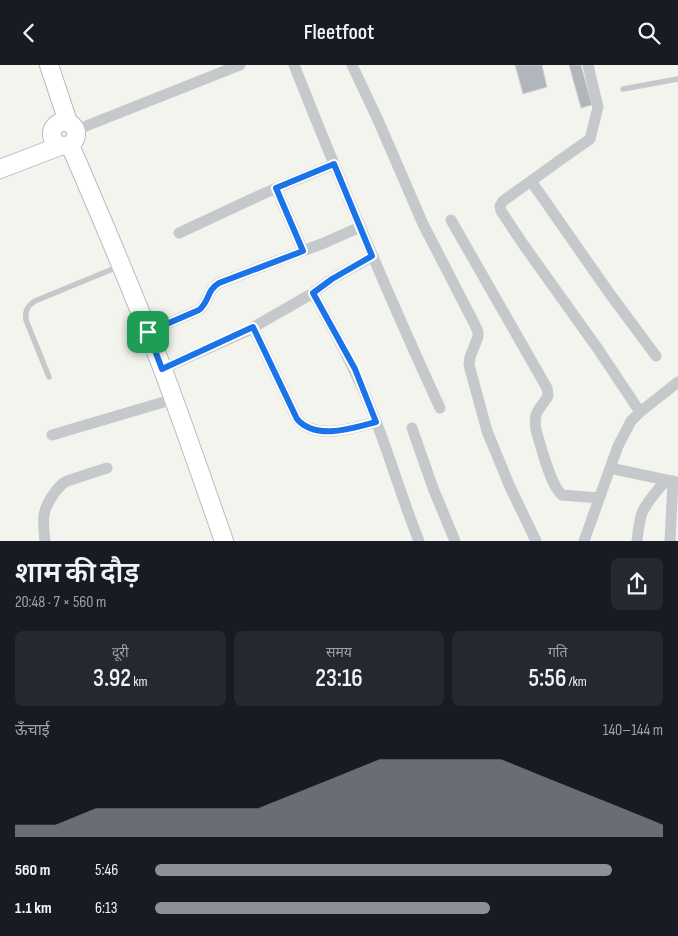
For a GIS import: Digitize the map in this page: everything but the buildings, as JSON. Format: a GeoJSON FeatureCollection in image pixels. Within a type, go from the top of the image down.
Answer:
{"type":"FeatureCollection","features":[{"type":"Feature","properties":{"kind":"main road"},"geometry":{"type":"LineString","coordinates":[[49,65],[65,136],[122,265],[174,399],[224,541]]}},
{"type":"Feature","properties":{"kind":"main road"},"geometry":{"type":"LineString","coordinates":[[0,159],[65,136]]}},
{"type":"Feature","properties":{"kind":"main road"},"geometry":{"type":"LineString","coordinates":[[0,169],[65,136]]}},
{"type":"Feature","properties":{"kind":"street"},"geometry":{"type":"LineString","coordinates":[[65,136],[240,65]]}},
{"type":"Feature","properties":{"kind":"street"},"geometry":{"type":"LineString","coordinates":[[294,65],[372,256],[440,408]]}},
{"type":"Feature","properties":{"kind":"street"},"geometry":{"type":"LineString","coordinates":[[352,65],[423,224],[478,332],[469,365],[487,431],[510,487],[536,541]]}},
{"type":"Feature","properties":{"kind":"street"},"geometry":{"type":"LineString","coordinates":[[588,65],[598,107],[590,139],[503,201],[500,206],[501,211],[523,244],[598,349],[640,412]]}},
{"type":"Feature","properties":{"kind":"street"},"geometry":{"type":"LineString","coordinates":[[179,233],[276,188],[334,164]]}},
{"type":"Feature","properties":{"kind":"street"},"geometry":{"type":"LineString","coordinates":[[531,181],[656,356]]}},
{"type":"Feature","properties":{"kind":"street"},"geometry":{"type":"LineString","coordinates":[[276,188],[303,251]]}},
{"type":"Feature","properties":{"kind":"street"},"geometry":{"type":"LineString","coordinates":[[450,220],[547,388],[548,396],[535,415],[535,423],[553,483],[562,495],[599,499]]}},
{"type":"Feature","properties":{"kind":"street"},"geometry":{"type":"LineString","coordinates":[[148,332],[199,310],[204,305],[209,292],[219,283],[324,243],[360,227]]}},
{"type":"Feature","properties":{"kind":"street"},"geometry":{"type":"LineString","coordinates":[[162,369],[253,327],[313,293],[332,279],[372,256]]}},
{"type":"Feature","properties":{"kind":"street"},"geometry":{"type":"LineString","coordinates":[[313,293],[355,369],[386,446],[406,509],[419,541]]}},
{"type":"Feature","properties":{"kind":"street"},"geometry":{"type":"LineString","coordinates":[[253,327],[297,419],[306,427],[317,430],[336,431],[376,422]]}},
{"type":"Feature","properties":{"kind":"street"},"geometry":{"type":"LineString","coordinates":[[584,541],[610,468],[631,421],[678,382]]}},
{"type":"Feature","properties":{"kind":"street"},"geometry":{"type":"LineString","coordinates":[[52,435],[174,399]]}},
{"type":"Feature","properties":{"kind":"street"},"geometry":{"type":"LineString","coordinates":[[412,428],[433,488],[455,541]]}},
{"type":"Feature","properties":{"kind":"street"},"geometry":{"type":"LineString","coordinates":[[610,468],[672,481]]}},
{"type":"Feature","properties":{"kind":"street"},"geometry":{"type":"LineString","coordinates":[[45,541],[44,512],[46,504],[61,484],[107,469]]}},
{"type":"Feature","properties":{"kind":"street"},"geometry":{"type":"LineString","coordinates":[[637,541],[642,513],[646,505],[672,481]]}},
{"type":"Feature","properties":{"kind":"street"},"geometry":{"type":"LineString","coordinates":[[670,541],[672,481]]}},
{"type":"Feature","properties":{"kind":"lane"},"geometry":{"type":"LineString","coordinates":[[623,89],[678,79]]}},
{"type":"Feature","properties":{"kind":"lane"},"geometry":{"type":"LineString","coordinates":[[49,377],[26,320],[27,308],[35,301],[122,265]]}},
{"type":"Feature","properties":{"kind":"route"},"geometry":{"type":"LineString","coordinates":[[334,164],[372,256],[332,279],[313,293],[355,369],[376,422],[336,431],[317,430],[306,427],[297,419],[253,327],[162,369],[148,332],[199,310],[204,305],[209,292],[219,283],[303,251],[276,188],[334,164]]}}]}
